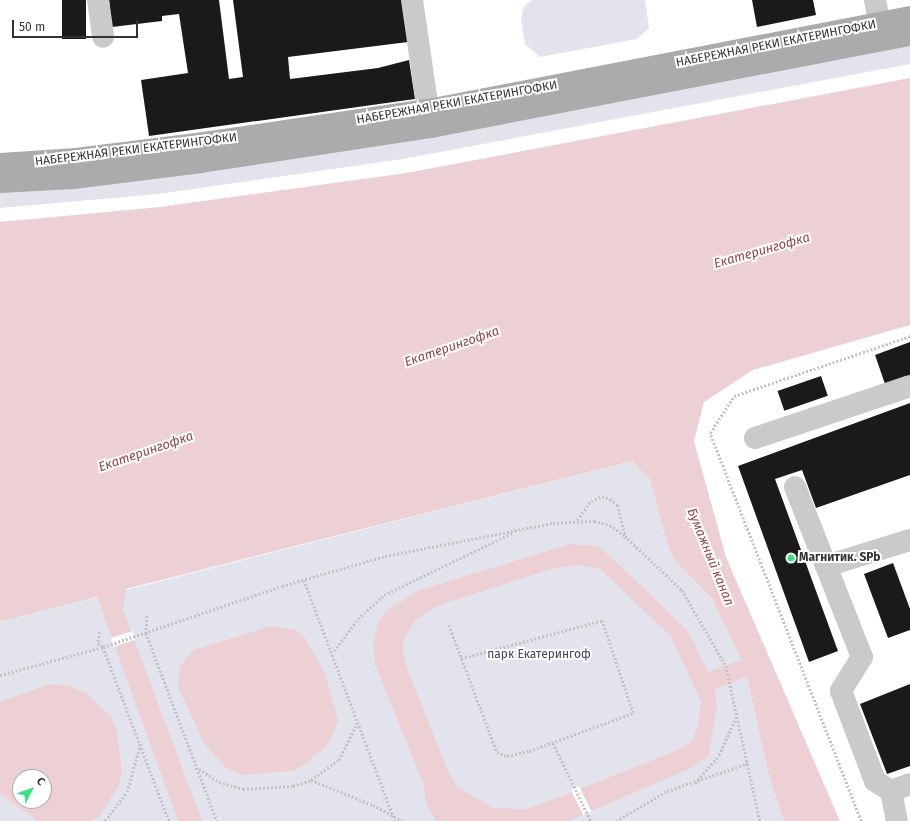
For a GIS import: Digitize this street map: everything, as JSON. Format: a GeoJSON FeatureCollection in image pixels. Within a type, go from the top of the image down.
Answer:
{"type":"FeatureCollection","features":[{"type":"Feature","properties":{"kind":"main road","name":"НАБЕРЕЖНАЯ РЕКИ ЕКАТЕРИНГОФКИ"},"geometry":{"type":"LineString","coordinates":[[0,164],[190,145],[428,110],[880,25],[910,17]]}},
{"type":"Feature","properties":{"kind":"main road","name":"НАБЕРЕЖНАЯ РЕКИ ЕКАТЕРИНГОФКИ"},"geometry":{"type":"LineString","coordinates":[[0,182],[73,178],[201,162],[431,127],[910,35]]}},
{"type":"Feature","properties":{"kind":"lane"},"geometry":{"type":"LineString","coordinates":[[98,0],[103,37]]}},
{"type":"Feature","properties":{"kind":"lane"},"geometry":{"type":"LineString","coordinates":[[412,0],[428,110]]}},
{"type":"Feature","properties":{"kind":"lane"},"geometry":{"type":"LineString","coordinates":[[875,0],[880,25]]}},
{"type":"Feature","properties":{"kind":"lane"},"geometry":{"type":"LineString","coordinates":[[755,438],[910,386]]}},
{"type":"Feature","properties":{"kind":"lane"},"geometry":{"type":"LineString","coordinates":[[795,487],[862,657],[841,691],[875,781],[901,788],[897,821]]}},
{"type":"Feature","properties":{"kind":"lane"},"geometry":{"type":"LineString","coordinates":[[826,566],[910,540]]}},
{"type":"Feature","properties":{"kind":"path"},"geometry":{"type":"LineString","coordinates":[[861,821],[710,433],[734,396],[910,336]]}},
{"type":"Feature","properties":{"kind":"path"},"geometry":{"type":"LineString","coordinates":[[577,520],[591,501],[602,496],[610,499],[618,505],[625,536]]}},
{"type":"Feature","properties":{"kind":"path"},"geometry":{"type":"LineString","coordinates":[[0,675],[103,647],[304,580],[385,556],[577,520],[610,525],[625,536],[682,590],[726,666],[732,683],[737,714],[749,763],[760,821]]}},
{"type":"Feature","properties":{"kind":"path"},"geometry":{"type":"LineString","coordinates":[[334,651],[358,619],[384,595],[514,532]]}},
{"type":"Feature","properties":{"kind":"path"},"geometry":{"type":"LineString","coordinates":[[304,580],[334,651],[357,723],[395,821]]}},
{"type":"Feature","properties":{"kind":"path"},"geometry":{"type":"LineString","coordinates":[[147,616],[146,633],[218,821]]}},
{"type":"Feature","properties":{"kind":"path"},"geometry":{"type":"LineString","coordinates":[[449,625],[461,659],[497,752],[507,756],[553,743],[633,713],[602,621],[461,659]]}},
{"type":"Feature","properties":{"kind":"path"},"geometry":{"type":"LineString","coordinates":[[100,632],[97,638],[103,647],[141,742],[169,821]]}},
{"type":"Feature","properties":{"kind":"path"},"geometry":{"type":"LineString","coordinates":[[695,783],[719,755],[737,714]]}},
{"type":"Feature","properties":{"kind":"path"},"geometry":{"type":"LineString","coordinates":[[198,769],[220,782],[243,789],[272,790],[311,780],[340,760],[357,723]]}},
{"type":"Feature","properties":{"kind":"path"},"geometry":{"type":"LineString","coordinates":[[105,821],[127,792],[141,742]]}},
{"type":"Feature","properties":{"kind":"path"},"geometry":{"type":"LineString","coordinates":[[553,743],[591,821]]}},
{"type":"Feature","properties":{"kind":"path"},"geometry":{"type":"LineString","coordinates":[[616,821],[666,791],[695,783],[749,763]]}},
{"type":"Feature","properties":{"kind":"path"},"geometry":{"type":"LineString","coordinates":[[311,780],[392,813],[403,821]]}},
{"type":"Feature","properties":{"kind":"green space"},"geometry":{"type":"Polygon","coordinates":[[[532,0],[645,0],[649,28],[637,39],[540,57],[525,44],[521,19],[524,6],[532,0]]]}},
{"type":"Feature","properties":{"kind":"green space"},"geometry":{"type":"Polygon","coordinates":[[[910,44],[910,64],[403,159],[158,194],[0,208],[0,192],[433,137],[910,44]]]}},
{"type":"Feature","properties":{"kind":"green space","name":"парк Екатерингоф"},"geometry":{"type":"Polygon","coordinates":[[[632,461],[650,480],[668,547],[676,562],[712,599],[744,665],[768,773],[784,821],[0,821],[0,622],[632,461]]]}},
{"type":"Feature","properties":{"kind":"water"},"geometry":{"type":"Polygon","coordinates":[[[910,78],[910,325],[753,370],[704,402],[694,441],[726,557],[840,821],[784,821],[768,773],[744,665],[712,599],[676,562],[668,547],[650,480],[632,461],[126,589],[123,610],[202,821],[178,821],[97,597],[0,622],[0,222],[160,207],[406,173],[910,78]]]}},
{"type":"Feature","properties":{"kind":"water"},"geometry":{"type":"Polygon","coordinates":[[[570,544],[597,546],[609,555],[688,631],[714,684],[717,705],[709,755],[693,767],[568,821],[436,821],[427,805],[423,783],[375,665],[373,642],[378,622],[386,611],[420,590],[570,544]],[[578,565],[552,569],[439,605],[416,620],[406,635],[402,649],[408,671],[447,769],[457,787],[493,808],[527,809],[678,750],[692,741],[698,726],[701,701],[671,637],[600,569],[578,565]]]}},
{"type":"Feature","properties":{"kind":"water"},"geometry":{"type":"Polygon","coordinates":[[[271,626],[296,630],[305,638],[325,673],[338,721],[329,743],[305,765],[292,771],[241,775],[225,767],[204,743],[178,687],[180,666],[194,650],[271,626]]]}},
{"type":"Feature","properties":{"kind":"water"},"geometry":{"type":"Polygon","coordinates":[[[50,684],[71,686],[88,695],[112,718],[117,731],[122,771],[119,785],[99,817],[90,821],[38,821],[21,809],[52,809],[52,769],[12,769],[12,803],[0,794],[0,702],[50,684]]]}},
{"type":"Feature","properties":{"kind":"pier"},"geometry":{"type":"Polygon","coordinates":[[[133,631],[136,640],[114,647],[111,638],[133,631]]]}},
{"type":"Feature","properties":{"kind":"pier"},"geometry":{"type":"Polygon","coordinates":[[[579,786],[591,811],[583,815],[571,790],[579,786]]]}},
{"type":"Feature","properties":{"kind":"building"},"geometry":{"type":"Polygon","coordinates":[[[62,0],[86,0],[86,39],[62,39],[62,0]]]}},
{"type":"Feature","properties":{"kind":"building"},"geometry":{"type":"Polygon","coordinates":[[[109,0],[219,0],[229,79],[243,77],[233,0],[403,0],[408,42],[288,57],[290,79],[378,68],[409,60],[415,99],[149,136],[141,80],[188,73],[179,14],[162,16],[162,21],[112,27],[109,0]]]}},
{"type":"Feature","properties":{"kind":"building"},"geometry":{"type":"Polygon","coordinates":[[[752,0],[813,0],[816,15],[757,27],[752,0]]]}},
{"type":"Feature","properties":{"kind":"building"},"geometry":{"type":"Polygon","coordinates":[[[910,342],[910,375],[885,384],[875,355],[910,342]]]}},
{"type":"Feature","properties":{"kind":"building"},"geometry":{"type":"Polygon","coordinates":[[[821,376],[828,396],[784,411],[778,391],[821,376]]]}},
{"type":"Feature","properties":{"kind":"building"},"geometry":{"type":"Polygon","coordinates":[[[910,403],[910,475],[816,508],[802,470],[775,479],[838,651],[809,662],[738,466],[910,403]]]}},
{"type":"Feature","properties":{"kind":"building"},"geometry":{"type":"Polygon","coordinates":[[[893,563],[910,609],[910,630],[888,638],[864,574],[893,563]]]}},
{"type":"Feature","properties":{"kind":"building"},"geometry":{"type":"Polygon","coordinates":[[[910,684],[910,766],[887,774],[860,704],[910,684]]]}},
{"type":"Feature","properties":{"kind":"waterway"},"geometry":{"type":"LineString","coordinates":[[702,684],[753,665]]}},
{"type":"Feature","properties":{"kind":"place","name":"Магнитик. SPb"},"geometry":{"type":"Point","coordinates":[791,558]}},
{"type":"Feature","properties":{"kind":"water label","name":"Екатерингофка"},"geometry":{"type":"Point","coordinates":[762,251]}},
{"type":"Feature","properties":{"kind":"water label","name":"Екатерингофка"},"geometry":{"type":"Point","coordinates":[452,347]}},
{"type":"Feature","properties":{"kind":"water label","name":"Екатерингофка"},"geometry":{"type":"Point","coordinates":[146,452]}},
{"type":"Feature","properties":{"kind":"water label","name":"Бумажный канал"},"geometry":{"type":"Point","coordinates":[710,557]}}]}
